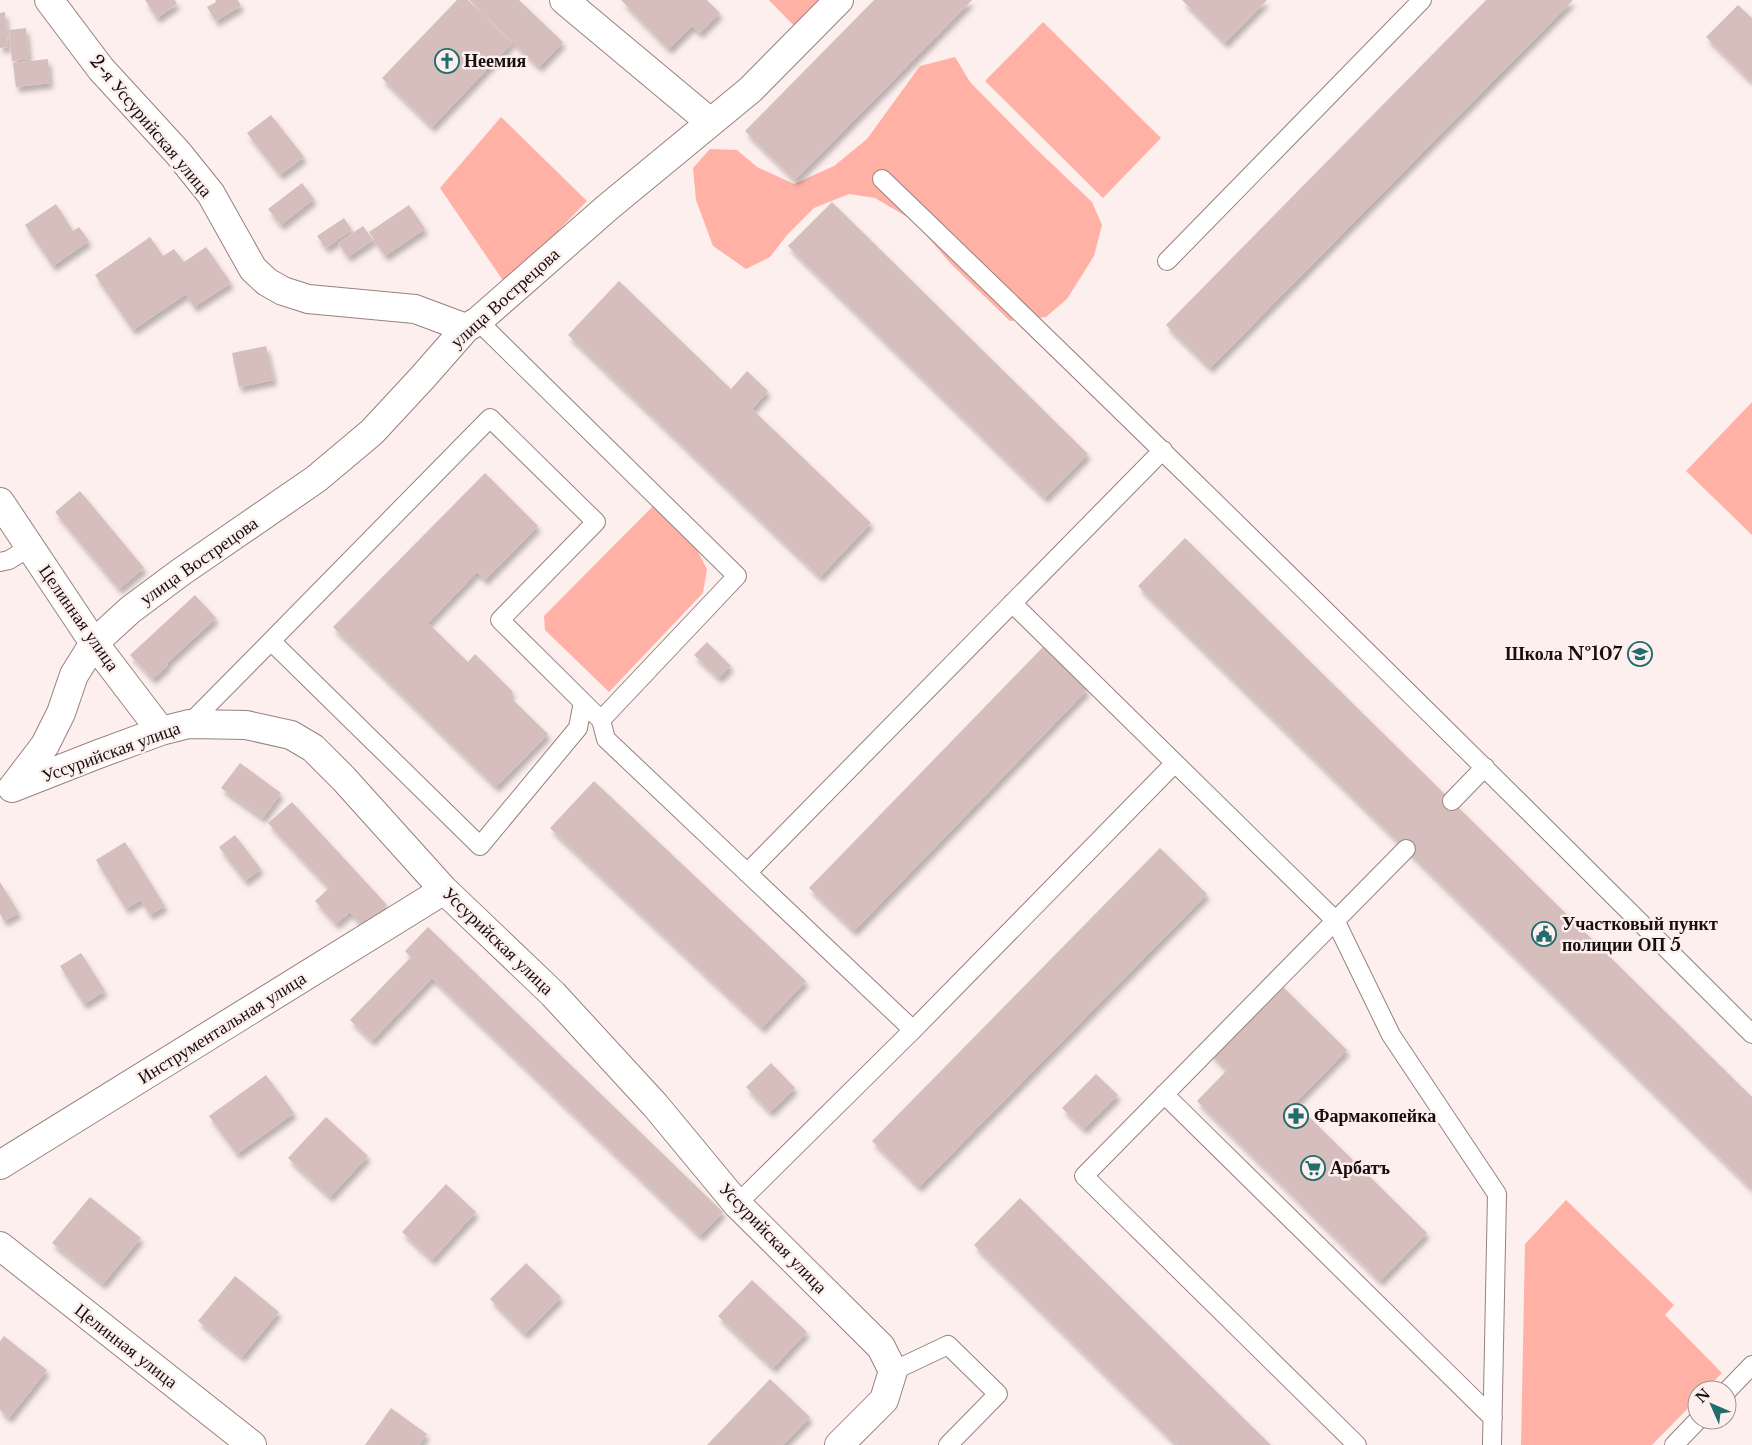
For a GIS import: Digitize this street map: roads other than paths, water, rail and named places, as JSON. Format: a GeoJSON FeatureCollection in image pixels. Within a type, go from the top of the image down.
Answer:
{"type":"FeatureCollection","features":[{"type":"Feature","properties":{"kind":"street","name":"2-я Уссурийская улица"},"geometry":{"type":"LineString","coordinates":[[49,0],[101,68],[178,153],[212,194],[253,269],[267,282],[283,291],[308,299],[415,309],[472,324]]}},
{"type":"Feature","properties":{"kind":"street"},"geometry":{"type":"LineString","coordinates":[[564,0],[710,122]]}},
{"type":"Feature","properties":{"kind":"street","name":"улица Вострецова"},"geometry":{"type":"LineString","coordinates":[[6,793],[45,745],[61,713],[74,675],[94,643],[130,610],[316,479],[365,438],[472,324],[750,90],[839,0]]}},
{"type":"Feature","properties":{"kind":"street","name":"Целинная улица"},"geometry":{"type":"LineString","coordinates":[[0,502],[94,643],[161,731]]}},
{"type":"Feature","properties":{"kind":"street","name":"Уссурийская улица"},"geometry":{"type":"LineString","coordinates":[[6,793],[96,755],[161,731],[189,724],[246,724],[291,735],[313,748],[344,779],[444,890],[553,994],[655,1105],[737,1204],[881,1346],[893,1370]]}},
{"type":"Feature","properties":{"kind":"street","name":"Инструментальная улица"},"geometry":{"type":"LineString","coordinates":[[0,1165],[444,890]]}},
{"type":"Feature","properties":{"kind":"street","name":"Целинная улица"},"geometry":{"type":"LineString","coordinates":[[0,1246],[252,1445]]}},
{"type":"Feature","properties":{"kind":"street"},"geometry":{"type":"LineString","coordinates":[[839,1445],[884,1400],[893,1370]]}},
{"type":"Feature","properties":{"kind":"lane"},"geometry":{"type":"LineString","coordinates":[[1167,261],[1422,0]]}},
{"type":"Feature","properties":{"kind":"lane"},"geometry":{"type":"LineString","coordinates":[[882,179],[1163,450],[1486,767],[1752,1034]]}},
{"type":"Feature","properties":{"kind":"lane"},"geometry":{"type":"LineString","coordinates":[[472,324],[737,576],[601,720]]}},
{"type":"Feature","properties":{"kind":"lane"},"geometry":{"type":"LineString","coordinates":[[189,724],[490,418],[596,522],[500,620],[601,720],[606,739],[913,1030]]}},
{"type":"Feature","properties":{"kind":"lane"},"geometry":{"type":"LineString","coordinates":[[747,873],[1163,450]]}},
{"type":"Feature","properties":{"kind":"lane"},"geometry":{"type":"LineString","coordinates":[[0,562],[9,560],[30,547]]}},
{"type":"Feature","properties":{"kind":"lane"},"geometry":{"type":"LineString","coordinates":[[1012,603],[1335,920],[1391,1035],[1497,1194],[1492,1445]]}},
{"type":"Feature","properties":{"kind":"lane"},"geometry":{"type":"LineString","coordinates":[[271,641],[480,846],[578,728],[583,702]]}},
{"type":"Feature","properties":{"kind":"lane"},"geometry":{"type":"LineString","coordinates":[[737,1204],[913,1030],[1175,763]]}},
{"type":"Feature","properties":{"kind":"lane"},"geometry":{"type":"LineString","coordinates":[[1452,801],[1486,767]]}},
{"type":"Feature","properties":{"kind":"lane"},"geometry":{"type":"LineString","coordinates":[[1357,1445],[1084,1176],[1406,849]]}},
{"type":"Feature","properties":{"kind":"lane"},"geometry":{"type":"LineString","coordinates":[[1164,1094],[1493,1418]]}},
{"type":"Feature","properties":{"kind":"lane"},"geometry":{"type":"LineString","coordinates":[[893,1370],[948,1345],[998,1394],[948,1445]]}},
{"type":"Feature","properties":{"kind":"lane"},"geometry":{"type":"LineString","coordinates":[[1737,1381],[1752,1366]]}},
{"type":"Feature","properties":{"kind":"lane"},"geometry":{"type":"LineString","coordinates":[[1674,1445],[1688,1430]]}},
{"type":"Feature","properties":{"kind":"place","name":"Неемия"},"geometry":{"type":"Point","coordinates":[447,61]}},
{"type":"Feature","properties":{"kind":"place","name":"Школа №107"},"geometry":{"type":"Point","coordinates":[1640,654]}},
{"type":"Feature","properties":{"kind":"place","name":"Участковый пункт полиции ОП 5"},"geometry":{"type":"Point","coordinates":[1544,934]}},
{"type":"Feature","properties":{"kind":"place","name":"Фармакопейка"},"geometry":{"type":"Point","coordinates":[1296,1116]}},
{"type":"Feature","properties":{"kind":"place","name":"Арбатъ"},"geometry":{"type":"Point","coordinates":[1313,1168]}}]}
